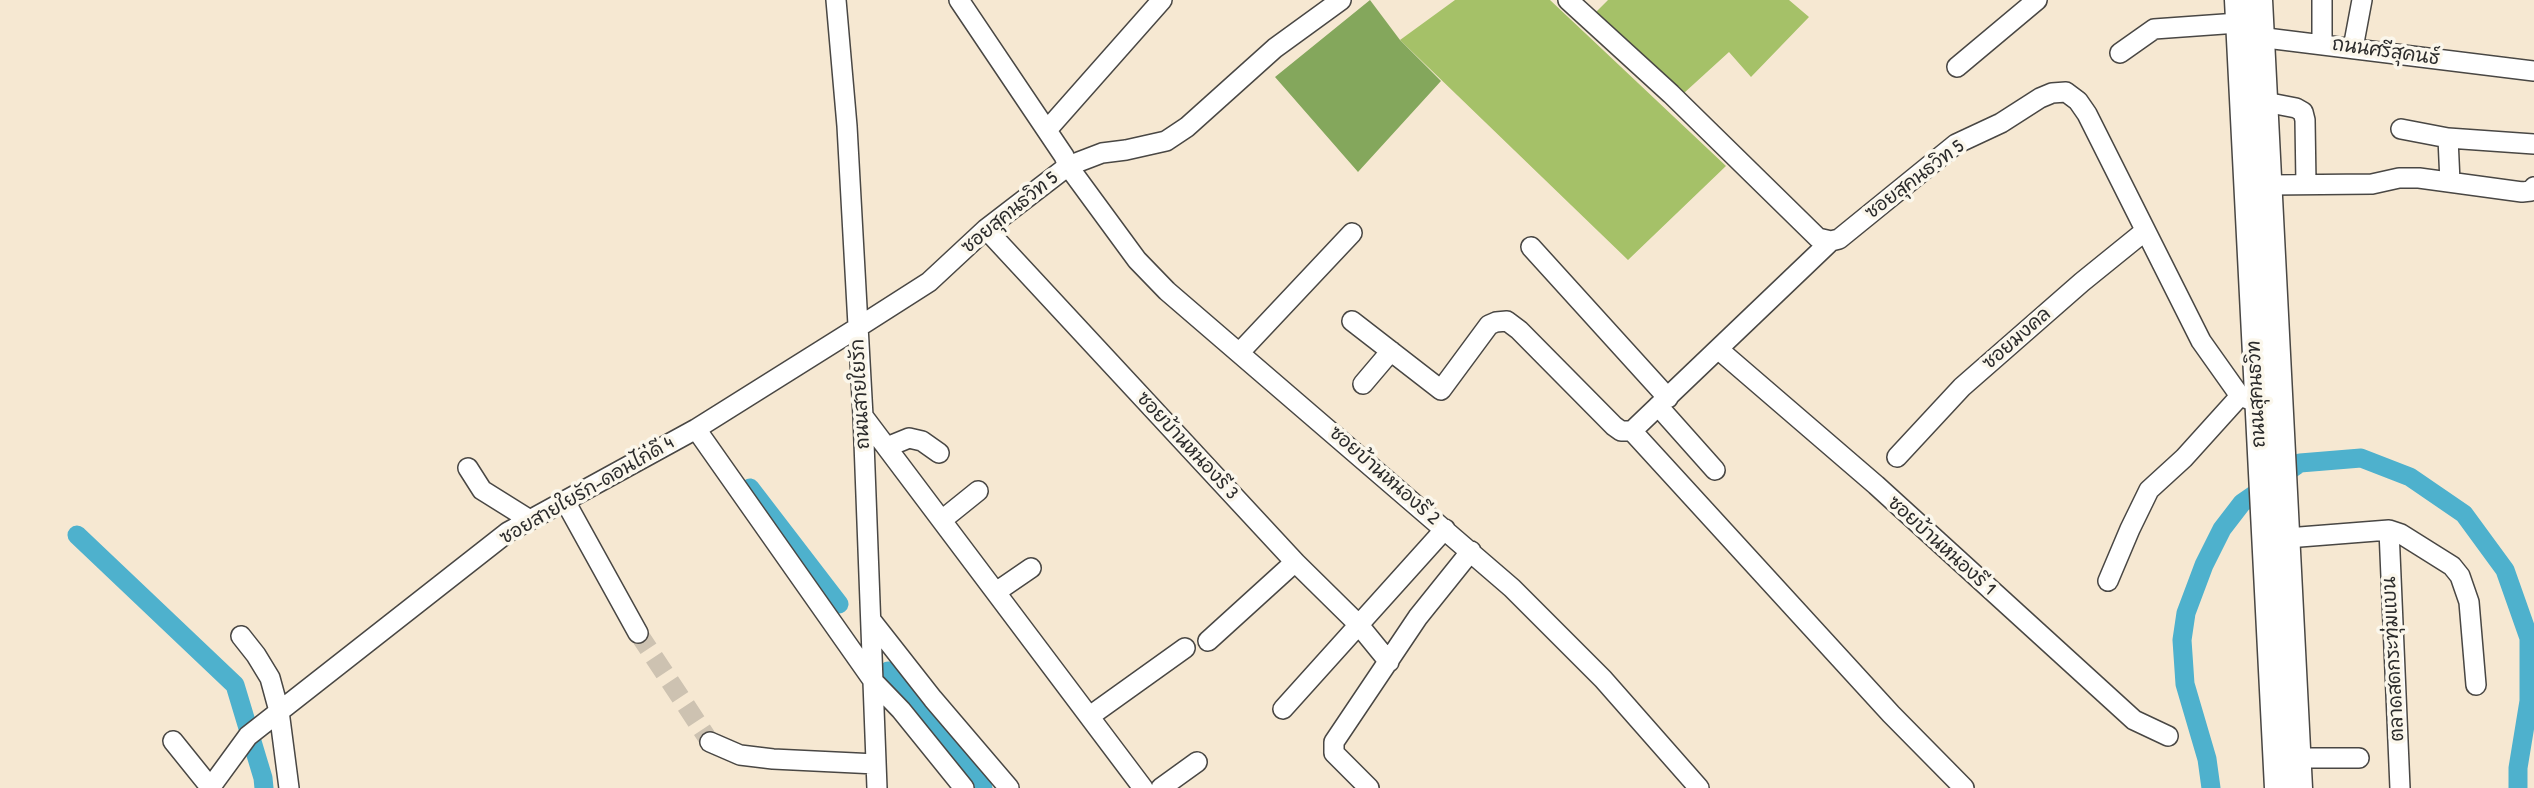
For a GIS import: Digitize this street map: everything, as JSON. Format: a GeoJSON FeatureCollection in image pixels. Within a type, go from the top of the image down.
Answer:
{"type":"FeatureCollection","features":[{"type":"Feature","properties":{"kind":"main road","name":"ถนนสุคนธวิท"},"geometry":{"type":"LineString","coordinates":[[2260,0],[2244,24],[2249,400],[2285,494],[2300,788]]}},
{"type":"Feature","properties":{"kind":"main road","name":"ถนนสุคนธวิท"},"geometry":{"type":"LineString","coordinates":[[2244,24],[2266,102],[2270,185],[2272,464],[2263,505],[2277,788]]}},
{"type":"Feature","properties":{"kind":"street","name":"ถนนสายใยรัก"},"geometry":{"type":"LineString","coordinates":[[836,0],[847,126],[863,416],[877,788]]}},
{"type":"Feature","properties":{"kind":"street","name":"ซอยบ้านหนองรี 2"},"geometry":{"type":"LineString","coordinates":[[958,0],[1068,166],[1137,260],[1167,291],[1512,588],[1603,679],[1699,788]]}},
{"type":"Feature","properties":{"kind":"street"},"geometry":{"type":"LineString","coordinates":[[1046,130],[1162,0]]}},
{"type":"Feature","properties":{"kind":"street","name":"ซอยสุคนธวิท 5"},"geometry":{"type":"LineString","coordinates":[[857,328],[929,282],[986,229],[1068,166],[1102,153],[1166,141],[1187,127],[1275,48],[1341,0]]}},
{"type":"Feature","properties":{"kind":"street"},"geometry":{"type":"LineString","coordinates":[[1568,0],[1671,94],[1818,238],[1831,241]]}},
{"type":"Feature","properties":{"kind":"street"},"geometry":{"type":"LineString","coordinates":[[1957,67],[2036,0]]}},
{"type":"Feature","properties":{"kind":"street"},"geometry":{"type":"LineString","coordinates":[[2322,0],[2322,43]]}},
{"type":"Feature","properties":{"kind":"street"},"geometry":{"type":"LineString","coordinates":[[2353,48],[2362,0]]}},
{"type":"Feature","properties":{"kind":"street","name":"ถนนศรีสุคนธ์"},"geometry":{"type":"LineString","coordinates":[[2120,53],[2154,29],[2244,24],[2322,43],[2534,71]]}},
{"type":"Feature","properties":{"kind":"street","name":"ซอยสุคนธวิท 5"},"geometry":{"type":"LineString","coordinates":[[1831,241],[1839,239],[1956,144],[2001,123],[2039,98],[2066,92],[2078,101],[2088,114],[2201,341],[2249,400]]}},
{"type":"Feature","properties":{"kind":"street"},"geometry":{"type":"LineString","coordinates":[[2266,102],[2296,108],[2303,113],[2306,184]]}},
{"type":"Feature","properties":{"kind":"street"},"geometry":{"type":"LineString","coordinates":[[2402,129],[2448,138],[2534,144]]}},
{"type":"Feature","properties":{"kind":"street"},"geometry":{"type":"LineString","coordinates":[[2448,138],[2450,182]]}},
{"type":"Feature","properties":{"kind":"street"},"geometry":{"type":"LineString","coordinates":[[2270,185],[2372,184],[2399,178],[2419,178],[2522,192],[2531,191],[2534,187]]}},
{"type":"Feature","properties":{"kind":"street","name":"ซอยบ้านหนองรี 3"},"geometry":{"type":"LineString","coordinates":[[986,229],[1295,562],[1358,624],[1389,662]]}},
{"type":"Feature","properties":{"kind":"street","name":"ซอยมงคล"},"geometry":{"type":"LineString","coordinates":[[1897,457],[1962,387],[2145,231]]}},
{"type":"Feature","properties":{"kind":"street"},"geometry":{"type":"LineString","coordinates":[[1240,352],[1352,233]]}},
{"type":"Feature","properties":{"kind":"street"},"geometry":{"type":"LineString","coordinates":[[1352,321],[1441,390],[1489,326],[1507,321],[1520,330],[1614,426],[1621,431],[1632,431],[1831,241]]}},
{"type":"Feature","properties":{"kind":"street"},"geometry":{"type":"LineString","coordinates":[[1531,247],[1663,402],[1715,470]]}},
{"type":"Feature","properties":{"kind":"street","name":"ซอยสายใยรัก-ดอนไก่ดี 4"},"geometry":{"type":"LineString","coordinates":[[210,788],[254,731],[508,532],[696,429],[857,328]]}},
{"type":"Feature","properties":{"kind":"street","name":"ซอยบ้านหนองรี 1"},"geometry":{"type":"LineString","coordinates":[[1718,349],[1876,485],[2134,720],[2168,736]]}},
{"type":"Feature","properties":{"kind":"street"},"geometry":{"type":"LineString","coordinates":[[1363,384],[1391,351]]}},
{"type":"Feature","properties":{"kind":"street"},"geometry":{"type":"LineString","coordinates":[[2108,581],[2149,490],[2249,400]]}},
{"type":"Feature","properties":{"kind":"street"},"geometry":{"type":"LineString","coordinates":[[863,416],[1143,788]]}},
{"type":"Feature","properties":{"kind":"street"},"geometry":{"type":"LineString","coordinates":[[696,429],[874,682],[901,710],[964,788]]}},
{"type":"Feature","properties":{"kind":"street"},"geometry":{"type":"LineString","coordinates":[[1632,431],[1891,714],[1964,788]]}},
{"type":"Feature","properties":{"kind":"street"},"geometry":{"type":"LineString","coordinates":[[887,447],[909,438],[922,441],[939,453]]}},
{"type":"Feature","properties":{"kind":"street"},"geometry":{"type":"LineString","coordinates":[[467,468],[482,490],[530,520]]}},
{"type":"Feature","properties":{"kind":"street"},"geometry":{"type":"LineString","coordinates":[[942,520],[978,491]]}},
{"type":"Feature","properties":{"kind":"street"},"geometry":{"type":"LineString","coordinates":[[565,501],[638,633]]}},
{"type":"Feature","properties":{"kind":"street"},"geometry":{"type":"LineString","coordinates":[[1283,709],[1445,529]]}},
{"type":"Feature","properties":{"kind":"street"},"geometry":{"type":"LineString","coordinates":[[2287,538],[2389,530],[2452,566],[2460,576],[2469,601],[2476,685]]}},
{"type":"Feature","properties":{"kind":"street","name":"ตลาดสดกระทุ่มแบน"},"geometry":{"type":"LineString","coordinates":[[2389,530],[2400,788]]}},
{"type":"Feature","properties":{"kind":"street"},"geometry":{"type":"LineString","coordinates":[[1369,788],[1334,753],[1334,742],[1418,617],[1471,551]]}},
{"type":"Feature","properties":{"kind":"street"},"geometry":{"type":"LineString","coordinates":[[1208,641],[1295,562]]}},
{"type":"Feature","properties":{"kind":"street"},"geometry":{"type":"LineString","coordinates":[[996,592],[1031,568]]}},
{"type":"Feature","properties":{"kind":"street"},"geometry":{"type":"LineString","coordinates":[[871,620],[933,699],[1009,788]]}},
{"type":"Feature","properties":{"kind":"street"},"geometry":{"type":"LineString","coordinates":[[241,636],[256,654],[270,678],[279,711],[289,788]]}},
{"type":"Feature","properties":{"kind":"street"},"geometry":{"type":"LineString","coordinates":[[1090,716],[1185,648]]}},
{"type":"Feature","properties":{"kind":"street"},"geometry":{"type":"LineString","coordinates":[[173,741],[210,788]]}},
{"type":"Feature","properties":{"kind":"street"},"geometry":{"type":"LineString","coordinates":[[710,742],[740,755],[876,764]]}},
{"type":"Feature","properties":{"kind":"street"},"geometry":{"type":"LineString","coordinates":[[2299,758],[2359,758]]}},
{"type":"Feature","properties":{"kind":"street"},"geometry":{"type":"LineString","coordinates":[[1161,788],[1197,762]]}},
{"type":"Feature","properties":{"kind":"green space"},"geometry":{"type":"Polygon","coordinates":[[[1370,0],[1400,40],[1441,81],[1358,172],[1275,77],[1370,0]]]}},
{"type":"Feature","properties":{"kind":"green space"},"geometry":{"type":"Polygon","coordinates":[[[1455,0],[1550,0],[1726,166],[1628,260],[1400,40],[1455,0]]]}},
{"type":"Feature","properties":{"kind":"green space"},"geometry":{"type":"Polygon","coordinates":[[[1608,0],[1789,0],[1809,17],[1751,77],[1729,52],[1684,93],[1595,13],[1608,0]]]}},
{"type":"Feature","properties":{"kind":"waterway"},"geometry":{"type":"LineString","coordinates":[[2211,788],[2207,759],[2185,684],[2182,640],[2186,613],[2204,565],[2222,529],[2242,503],[2300,463],[2361,458],[2410,477],[2464,514],[2505,570],[2529,638],[2529,701],[2518,768],[2518,788]]}},
{"type":"Feature","properties":{"kind":"waterway"},"geometry":{"type":"LineString","coordinates":[[750,488],[839,604]]}},
{"type":"Feature","properties":{"kind":"waterway"},"geometry":{"type":"LineString","coordinates":[[77,535],[235,685],[264,788]]}},
{"type":"Feature","properties":{"kind":"waterway"},"geometry":{"type":"LineString","coordinates":[[888,671],[983,788]]}},
{"type":"Feature","properties":{"kind":"tunnel"},"geometry":{"type":"LineString","coordinates":[[638,633],[710,742]]}}]}
